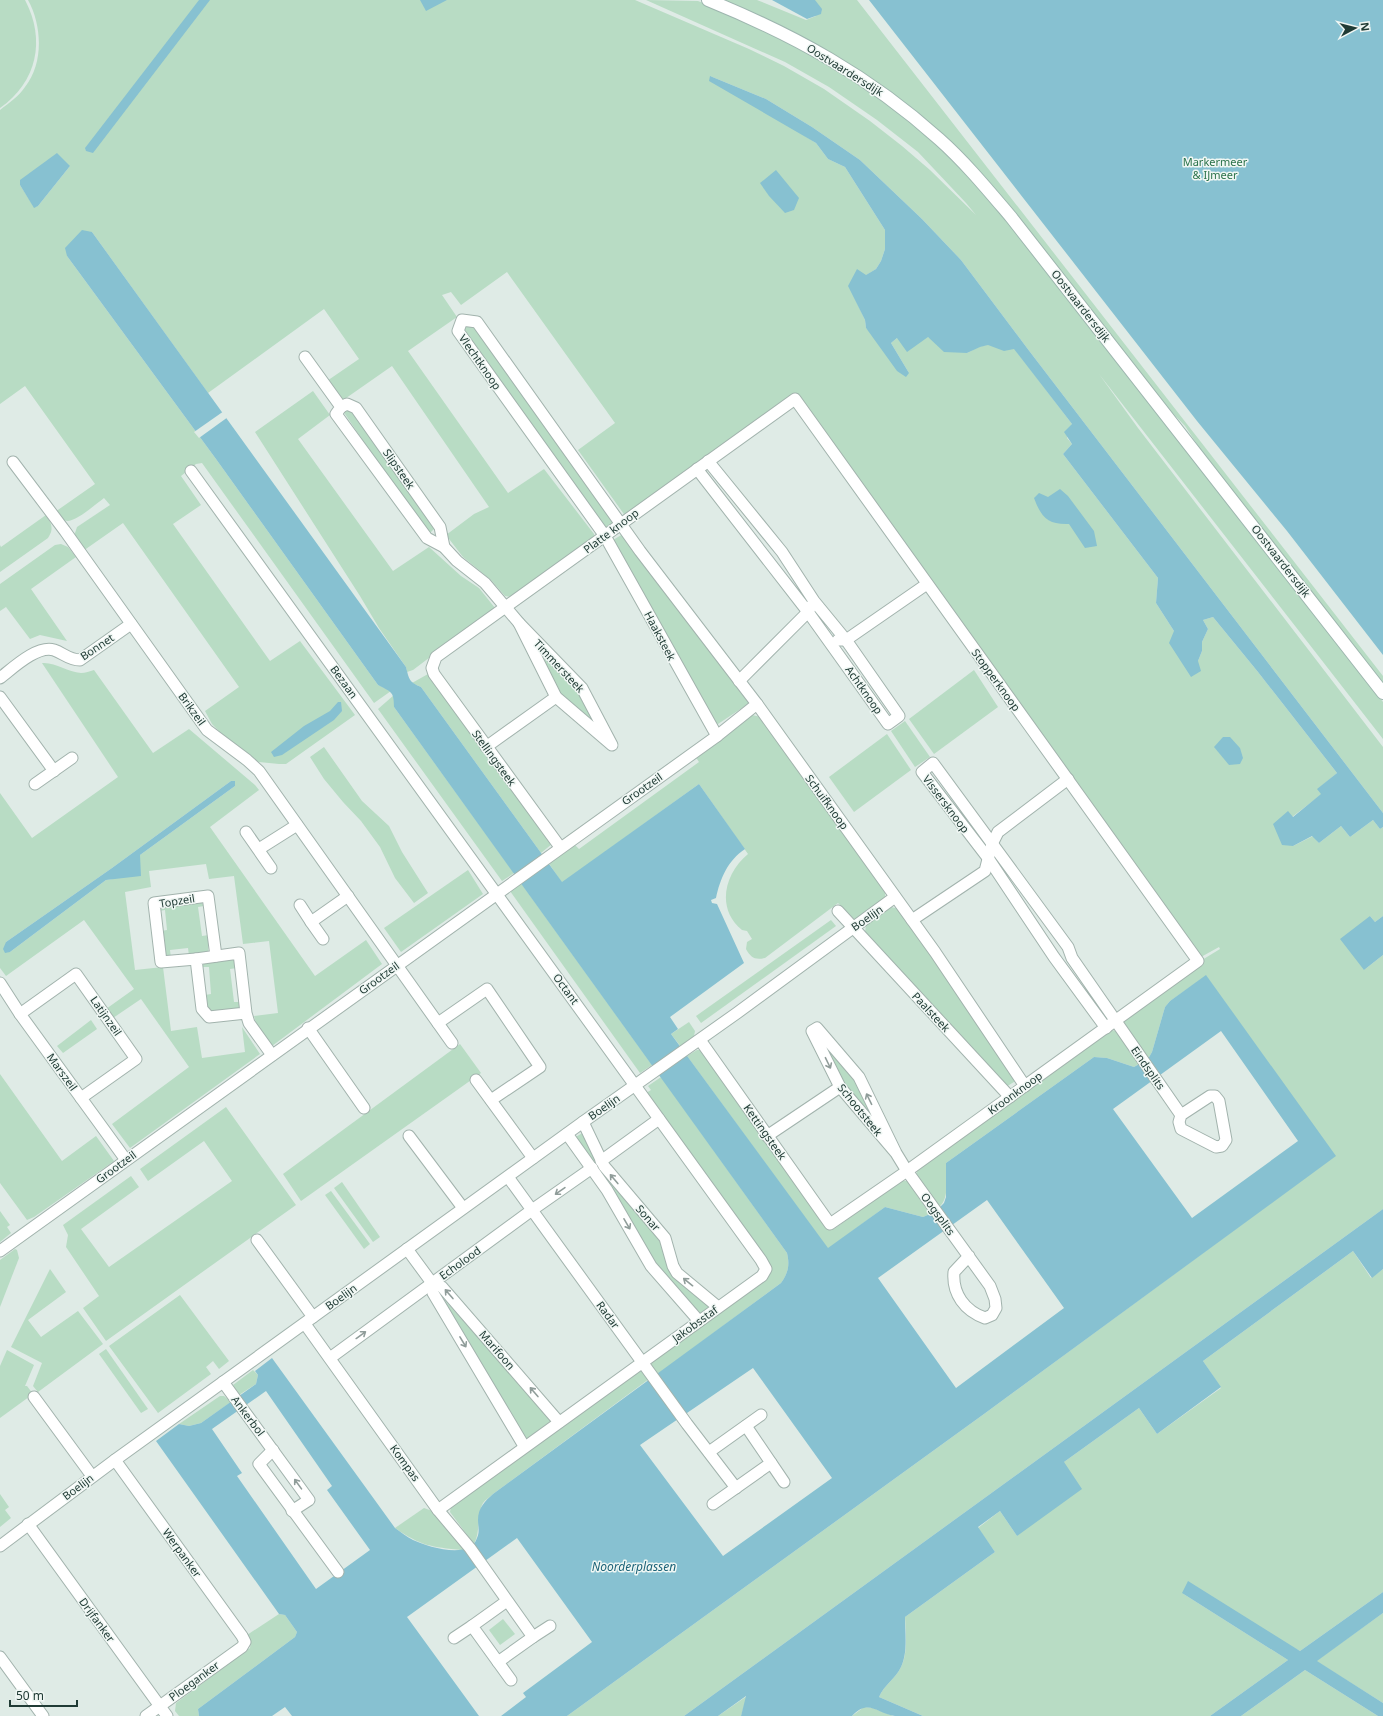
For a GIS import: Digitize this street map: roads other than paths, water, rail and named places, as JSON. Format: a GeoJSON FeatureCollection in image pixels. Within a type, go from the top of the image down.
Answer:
{"type":"FeatureCollection","features":[{"type":"Feature","properties":{"kind":"main road","name":"Oostvaardersdijk"},"geometry":{"type":"LineString","coordinates":[[708,0],[748,16],[791,36],[851,71],[908,112],[940,139],[975,174],[1011,217],[1383,693]]}},
{"type":"Feature","properties":{"kind":"street","name":"Vlechtknoop"},"geometry":{"type":"LineString","coordinates":[[605,536],[458,331],[462,320],[477,322],[621,523]]}},
{"type":"Feature","properties":{"kind":"street"},"geometry":{"type":"LineString","coordinates":[[305,358],[341,407]]}},
{"type":"Feature","properties":{"kind":"street","name":"Platte knoop"},"geometry":{"type":"LineString","coordinates":[[432,668],[436,656],[795,399]]}},
{"type":"Feature","properties":{"kind":"street","name":"Stopperknoop"},"geometry":{"type":"LineString","coordinates":[[795,399],[1198,961]]}},
{"type":"Feature","properties":{"kind":"street","name":"Slipsteek"},"geometry":{"type":"LineString","coordinates":[[444,547],[440,527],[356,408],[347,404],[341,407],[336,414],[426,538],[444,547],[457,562],[485,583],[506,607]]}},
{"type":"Feature","properties":{"kind":"street","name":"Achtknoop"},"geometry":{"type":"LineString","coordinates":[[697,469],[830,641],[888,724],[899,716],[846,640],[814,601],[782,552],[708,461]]}},
{"type":"Feature","properties":{"kind":"street","name":"Brikzeil"},"geometry":{"type":"LineString","coordinates":[[13,462],[65,531],[207,730],[247,760],[259,771],[452,1044]]}},
{"type":"Feature","properties":{"kind":"street","name":"Bezaan"},"geometry":{"type":"LineString","coordinates":[[191,471],[496,894]]}},
{"type":"Feature","properties":{"kind":"street","name":"Schuifknoop"},"geometry":{"type":"LineString","coordinates":[[621,523],[640,551],[757,704],[912,920],[1025,1086]]}},
{"type":"Feature","properties":{"kind":"street","name":"Haaksteek"},"geometry":{"type":"LineString","coordinates":[[605,536],[716,736]]}},
{"type":"Feature","properties":{"kind":"street"},"geometry":{"type":"LineString","coordinates":[[830,641],[846,640],[927,584]]}},
{"type":"Feature","properties":{"kind":"street"},"geometry":{"type":"LineString","coordinates":[[739,681],[808,612],[814,601]]}},
{"type":"Feature","properties":{"kind":"street","name":"Timmersteek"},"geometry":{"type":"LineString","coordinates":[[506,607],[519,623],[582,688],[612,745],[556,697],[519,623]]}},
{"type":"Feature","properties":{"kind":"street","name":"Bonnet"},"geometry":{"type":"LineString","coordinates":[[0,678],[35,652],[44,649],[54,650],[75,660],[80,660],[130,624]]}},
{"type":"Feature","properties":{"kind":"street","name":"Stellingsteek"},"geometry":{"type":"LineString","coordinates":[[432,668],[434,674],[556,850]]}},
{"type":"Feature","properties":{"kind":"street"},"geometry":{"type":"LineString","coordinates":[[0,697],[54,771]]}},
{"type":"Feature","properties":{"kind":"street"},"geometry":{"type":"LineString","coordinates":[[486,747],[556,697]]}},
{"type":"Feature","properties":{"kind":"street","name":"Grootzeil"},"geometry":{"type":"LineString","coordinates":[[0,1251],[716,736],[757,704]]}},
{"type":"Feature","properties":{"kind":"street"},"geometry":{"type":"LineString","coordinates":[[35,784],[72,758]]}},
{"type":"Feature","properties":{"kind":"street","name":"Vissersknoop"},"geometry":{"type":"LineString","coordinates":[[933,763],[1068,947],[1072,958],[1111,1025],[1054,957],[988,858],[922,772],[933,763]]}},
{"type":"Feature","properties":{"kind":"street"},"geometry":{"type":"LineString","coordinates":[[912,920],[985,871],[992,844],[998,832],[1068,779]]}},
{"type":"Feature","properties":{"kind":"street"},"geometry":{"type":"LineString","coordinates":[[259,849],[297,825]]}},
{"type":"Feature","properties":{"kind":"street"},"geometry":{"type":"LineString","coordinates":[[246,832],[271,868]]}},
{"type":"Feature","properties":{"kind":"street","name":"Octant"},"geometry":{"type":"LineString","coordinates":[[496,894],[635,1085]]}},
{"type":"Feature","properties":{"kind":"street","name":"Topzeil"},"geometry":{"type":"LineString","coordinates":[[216,956],[208,896],[154,903],[161,962],[239,954],[246,1013],[249,1023],[272,1054]]}},
{"type":"Feature","properties":{"kind":"street"},"geometry":{"type":"LineString","coordinates":[[311,922],[348,896]]}},
{"type":"Feature","properties":{"kind":"street","name":"Boelijn"},"geometry":{"type":"LineString","coordinates":[[0,1546],[92,1476],[309,1321],[463,1208],[695,1043],[895,897]]}},
{"type":"Feature","properties":{"kind":"street"},"geometry":{"type":"LineString","coordinates":[[300,906],[323,939]]}},
{"type":"Feature","properties":{"kind":"street","name":"Paalsteek"},"geometry":{"type":"LineString","coordinates":[[838,911],[852,928],[1010,1097]]}},
{"type":"Feature","properties":{"kind":"street"},"geometry":{"type":"LineString","coordinates":[[196,959],[202,1009],[209,1017],[246,1013]]}},
{"type":"Feature","properties":{"kind":"street","name":"Kroonknoop"},"geometry":{"type":"LineString","coordinates":[[830,1224],[907,1171],[1198,961]]}},
{"type":"Feature","properties":{"kind":"street","name":"Latijnzeil"},"geometry":{"type":"LineString","coordinates":[[20,1014],[76,974],[136,1059],[81,1098]]}},
{"type":"Feature","properties":{"kind":"street","name":"Marszeil"},"geometry":{"type":"LineString","coordinates":[[0,982],[20,1014],[126,1160]]}},
{"type":"Feature","properties":{"kind":"street"},"geometry":{"type":"LineString","coordinates":[[438,1023],[487,989],[514,1027],[540,1067],[491,1100]]}},
{"type":"Feature","properties":{"kind":"street","name":"Eindsplits"},"geometry":{"type":"LineString","coordinates":[[1111,1025],[1143,1062],[1181,1115]]}},
{"type":"Feature","properties":{"kind":"street"},"geometry":{"type":"LineString","coordinates":[[308,1028],[364,1108]]}},
{"type":"Feature","properties":{"kind":"street","name":"Schootsteek"},"geometry":{"type":"LineString","coordinates":[[896,1153],[840,1087],[812,1031],[817,1028],[859,1078],[896,1153],[907,1171]]}},
{"type":"Feature","properties":{"kind":"street","name":"Kettingsteek"},"geometry":{"type":"LineString","coordinates":[[695,1043],[767,1136],[830,1224]]}},
{"type":"Feature","properties":{"kind":"street"},"geometry":{"type":"LineString","coordinates":[[476,1080],[533,1158]]}},
{"type":"Feature","properties":{"kind":"street","name":"Jakobsstaf"},"geometry":{"type":"LineString","coordinates":[[438,1510],[524,1446],[646,1366],[699,1321],[762,1276],[766,1269],[762,1260],[635,1085]]}},
{"type":"Feature","properties":{"kind":"street"},"geometry":{"type":"LineString","coordinates":[[767,1136],[840,1087]]}},
{"type":"Feature","properties":{"kind":"street","name":"Eindsplits"},"geometry":{"type":"LineString","coordinates":[[1210,1096],[1215,1096],[1219,1101],[1226,1140],[1222,1146],[1216,1147],[1181,1129],[1179,1122],[1181,1115],[1210,1096]]}},
{"type":"Feature","properties":{"kind":"street"},"geometry":{"type":"LineString","coordinates":[[601,1161],[659,1119]]}},
{"type":"Feature","properties":{"kind":"street","name":"Sonar"},"geometry":{"type":"LineString","coordinates":[[583,1122],[601,1161],[612,1177],[666,1238],[673,1266],[677,1273],[718,1307]]}},
{"type":"Feature","properties":{"kind":"street","name":"Sonar"},"geometry":{"type":"LineString","coordinates":[[567,1134],[607,1190],[651,1266],[699,1321]]}},
{"type":"Feature","properties":{"kind":"street"},"geometry":{"type":"LineString","coordinates":[[409,1136],[463,1208]]}},
{"type":"Feature","properties":{"kind":"street","name":"Echolood"},"geometry":{"type":"LineString","coordinates":[[330,1358],[532,1210],[592,1168]]}},
{"type":"Feature","properties":{"kind":"street","name":"Oogsplits"},"geometry":{"type":"LineString","coordinates":[[907,1171],[948,1229],[969,1256],[990,1286],[995,1299],[996,1308],[992,1315],[985,1318],[970,1311],[960,1300],[955,1288],[954,1272],[969,1256]]}},
{"type":"Feature","properties":{"kind":"street","name":"Radar"},"geometry":{"type":"LineString","coordinates":[[508,1177],[646,1366],[686,1424],[736,1488]]}},
{"type":"Feature","properties":{"kind":"street"},"geometry":{"type":"LineString","coordinates":[[257,1240],[309,1321]]}},
{"type":"Feature","properties":{"kind":"street","name":"Marifoon"},"geometry":{"type":"LineString","coordinates":[[407,1249],[432,1283],[433,1293],[524,1446]]}},
{"type":"Feature","properties":{"kind":"street","name":"Marifoon"},"geometry":{"type":"LineString","coordinates":[[432,1283],[442,1287],[559,1422]]}},
{"type":"Feature","properties":{"kind":"street","name":"Kompas"},"geometry":{"type":"LineString","coordinates":[[309,1321],[330,1358],[438,1510],[470,1548],[533,1637]]}},
{"type":"Feature","properties":{"kind":"street","name":"Ankerbol"},"geometry":{"type":"LineString","coordinates":[[223,1382],[309,1500],[292,1511]]}},
{"type":"Feature","properties":{"kind":"street"},"geometry":{"type":"LineString","coordinates":[[34,1397],[92,1476]]}},
{"type":"Feature","properties":{"kind":"street"},"geometry":{"type":"LineString","coordinates":[[709,1452],[761,1414]]}},
{"type":"Feature","properties":{"kind":"street"},"geometry":{"type":"LineString","coordinates":[[746,1426],[784,1482]]}},
{"type":"Feature","properties":{"kind":"street"},"geometry":{"type":"LineString","coordinates":[[273,1450],[259,1464],[338,1572]]}},
{"type":"Feature","properties":{"kind":"street","name":"Werpanker"},"geometry":{"type":"LineString","coordinates":[[115,1460],[242,1636],[245,1642],[242,1647]]}},
{"type":"Feature","properties":{"kind":"street"},"geometry":{"type":"LineString","coordinates":[[713,1504],[771,1463]]}},
{"type":"Feature","properties":{"kind":"street","name":"Drijfanker"},"geometry":{"type":"LineString","coordinates":[[28,1524],[168,1716]]}},
{"type":"Feature","properties":{"kind":"street"},"geometry":{"type":"LineString","coordinates":[[454,1638],[507,1601]]}},
{"type":"Feature","properties":{"kind":"street"},"geometry":{"type":"LineString","coordinates":[[472,1626],[511,1680]]}},
{"type":"Feature","properties":{"kind":"street"},"geometry":{"type":"LineString","coordinates":[[498,1662],[550,1626]]}},
{"type":"Feature","properties":{"kind":"street","name":"Ploeganker"},"geometry":{"type":"LineString","coordinates":[[146,1716],[242,1647]]}},
{"type":"Feature","properties":{"kind":"street"},"geometry":{"type":"LineString","coordinates":[[0,1657],[43,1716]]}},
{"type":"Feature","properties":{"kind":"water"},"geometry":{"type":"Polygon","coordinates":[[[199,0],[210,0],[93,153],[86,151],[85,148],[199,0]]]}},
{"type":"Feature","properties":{"kind":"water"},"geometry":{"type":"Polygon","coordinates":[[[420,0],[447,0],[426,11],[420,0]]]}},
{"type":"Feature","properties":{"kind":"water"},"geometry":{"type":"Polygon","coordinates":[[[772,0],[815,0],[822,9],[821,14],[807,19],[772,0]]]}},
{"type":"Feature","properties":{"kind":"water","name":"Markermeer & IJmeer"},"geometry":{"type":"Polygon","coordinates":[[[869,0],[1383,0],[1383,655],[1287,531],[1197,421],[869,0]]]}},
{"type":"Feature","properties":{"kind":"water"},"geometry":{"type":"Polygon","coordinates":[[[710,76],[766,99],[812,127],[860,160],[922,219],[961,260],[1383,813],[1383,827],[1380,829],[1373,820],[1350,837],[1341,826],[1319,843],[1312,836],[1293,846],[1282,845],[1273,824],[1288,811],[1293,817],[1321,794],[1317,789],[1337,773],[1213,617],[1203,620],[1208,629],[1202,642],[1202,651],[1198,661],[1201,671],[1191,677],[1169,643],[1174,631],[1156,603],[1158,578],[1063,454],[1072,444],[1064,432],[1072,424],[1014,349],[1004,351],[988,345],[967,353],[944,352],[928,337],[907,352],[897,338],[891,343],[909,373],[906,377],[897,371],[866,328],[865,320],[848,286],[857,269],[866,275],[876,269],[881,261],[885,249],[885,230],[845,167],[828,159],[816,143],[709,81],[710,76]]]}},
{"type":"Feature","properties":{"kind":"water"},"geometry":{"type":"Polygon","coordinates":[[[57,153],[70,166],[38,206],[34,208],[20,185],[20,180],[57,153]]]}},
{"type":"Feature","properties":{"kind":"water"},"geometry":{"type":"Polygon","coordinates":[[[776,170],[799,198],[794,210],[785,213],[769,196],[760,183],[776,170]]]}},
{"type":"Feature","properties":{"kind":"water","name":"Noorderplassen"},"geometry":{"type":"Polygon","coordinates":[[[82,230],[92,232],[406,667],[410,680],[421,687],[562,882],[699,784],[745,849],[729,864],[722,877],[716,898],[711,900],[712,903],[717,904],[744,963],[670,1017],[678,1029],[671,1034],[828,1248],[885,1207],[923,1217],[930,1214],[932,1215],[944,1203],[946,1197],[946,1163],[1094,1057],[1107,1058],[1134,1067],[1148,1059],[1152,1052],[1165,1007],[1170,1001],[1206,975],[1336,1156],[984,1414],[567,1716],[501,1716],[526,1697],[523,1693],[592,1642],[517,1538],[407,1617],[479,1716],[292,1716],[285,1707],[272,1716],[199,1716],[198,1709],[295,1637],[297,1632],[285,1615],[279,1614],[156,1441],[179,1424],[189,1426],[201,1423],[256,1384],[258,1375],[255,1371],[272,1358],[395,1528],[413,1540],[428,1546],[448,1550],[466,1549],[473,1545],[478,1536],[479,1512],[485,1502],[493,1494],[781,1283],[787,1272],[788,1261],[787,1253],[394,707],[391,693],[378,685],[216,459],[67,256],[65,248],[82,230]],[[1221,1031],[1113,1109],[1192,1218],[1298,1141],[1221,1031]],[[987,1200],[878,1278],[956,1388],[1064,1308],[987,1200]],[[753,1368],[640,1445],[723,1556],[832,1478],[753,1368]],[[266,1391],[212,1429],[242,1473],[237,1476],[316,1589],[370,1550],[327,1490],[332,1486],[266,1391]]]}},
{"type":"Feature","properties":{"kind":"water"},"geometry":{"type":"Polygon","coordinates":[[[1060,489],[1068,496],[1094,531],[1097,546],[1085,548],[1069,524],[1051,521],[1039,510],[1034,498],[1039,493],[1048,497],[1060,489]]]}},
{"type":"Feature","properties":{"kind":"water"},"geometry":{"type":"Polygon","coordinates":[[[338,702],[341,702],[342,711],[334,720],[282,755],[274,757],[271,752],[304,726],[330,711],[338,702]]]}},
{"type":"Feature","properties":{"kind":"water"},"geometry":{"type":"Polygon","coordinates":[[[1223,737],[1230,737],[1240,748],[1243,758],[1240,764],[1229,765],[1214,747],[1223,737]]]}},
{"type":"Feature","properties":{"kind":"water"},"geometry":{"type":"Polygon","coordinates":[[[231,781],[235,781],[235,786],[140,855],[141,876],[106,880],[10,952],[5,953],[3,949],[6,942],[112,868],[231,781]]]}},
{"type":"Feature","properties":{"kind":"water"},"geometry":{"type":"Polygon","coordinates":[[[1370,916],[1375,922],[1383,916],[1383,955],[1364,970],[1340,939],[1370,916]]]}},
{"type":"Feature","properties":{"kind":"water"},"geometry":{"type":"Polygon","coordinates":[[[1383,1209],[1383,1269],[1372,1278],[1353,1251],[1203,1361],[1221,1387],[1157,1434],[1139,1408],[1064,1462],[1082,1489],[1017,1536],[1000,1511],[978,1527],[995,1552],[905,1617],[905,1655],[899,1671],[879,1697],[923,1716],[895,1716],[873,1708],[863,1708],[852,1716],[741,1716],[746,1696],[718,1716],[684,1716],[1383,1209]]]}},
{"type":"Feature","properties":{"kind":"water"},"geometry":{"type":"Polygon","coordinates":[[[1188,1581],[1300,1651],[1383,1592],[1383,1613],[1317,1661],[1383,1703],[1383,1716],[1378,1716],[1305,1670],[1241,1716],[1210,1716],[1288,1660],[1182,1593],[1188,1581]]]}}]}
